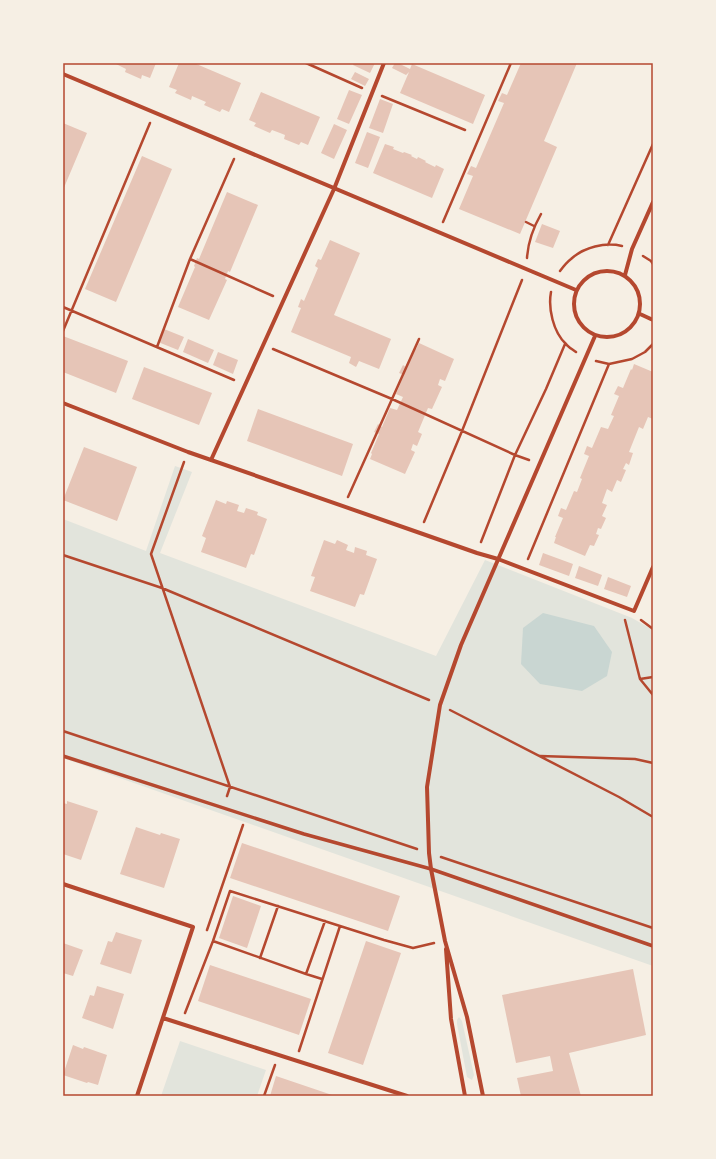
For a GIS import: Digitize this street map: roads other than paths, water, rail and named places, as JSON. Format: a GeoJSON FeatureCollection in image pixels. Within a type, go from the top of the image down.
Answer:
{"type":"FeatureCollection","features":[{"type":"Feature","properties":{"kind":"street"},"geometry":{"type":"LineString","coordinates":[[211,460],[334,189],[384,63]]}},
{"type":"Feature","properties":{"kind":"street"},"geometry":{"type":"LineString","coordinates":[[63,74],[576,290]]}},
{"type":"Feature","properties":{"kind":"street"},"geometry":{"type":"LineString","coordinates":[[624,275],[632,249],[653,202]]}},
{"type":"Feature","properties":{"kind":"street"},"geometry":{"type":"LineString","coordinates":[[608,270],[624,275],[636,286],[641,302],[640,314],[629,331],[613,338],[595,336],[581,327],[574,309],[576,290],[590,275],[608,270]]}},
{"type":"Feature","properties":{"kind":"street"},"geometry":{"type":"LineString","coordinates":[[640,314],[653,320]]}},
{"type":"Feature","properties":{"kind":"street"},"geometry":{"type":"LineString","coordinates":[[483,1096],[467,1018],[445,941],[431,870],[427,787],[440,705],[461,645],[595,336]]}},
{"type":"Feature","properties":{"kind":"street"},"geometry":{"type":"LineString","coordinates":[[63,403],[188,452],[498,559],[634,611],[653,567]]}},
{"type":"Feature","properties":{"kind":"street"},"geometry":{"type":"LineString","coordinates":[[63,756],[304,834],[431,870],[653,946]]}},
{"type":"Feature","properties":{"kind":"street"},"geometry":{"type":"LineString","coordinates":[[63,884],[194,927],[137,1096]]}},
{"type":"Feature","properties":{"kind":"street"},"geometry":{"type":"LineString","coordinates":[[445,941],[450,1019],[465,1096]]}},
{"type":"Feature","properties":{"kind":"street"},"geometry":{"type":"LineString","coordinates":[[163,1018],[407,1096]]}}]}
